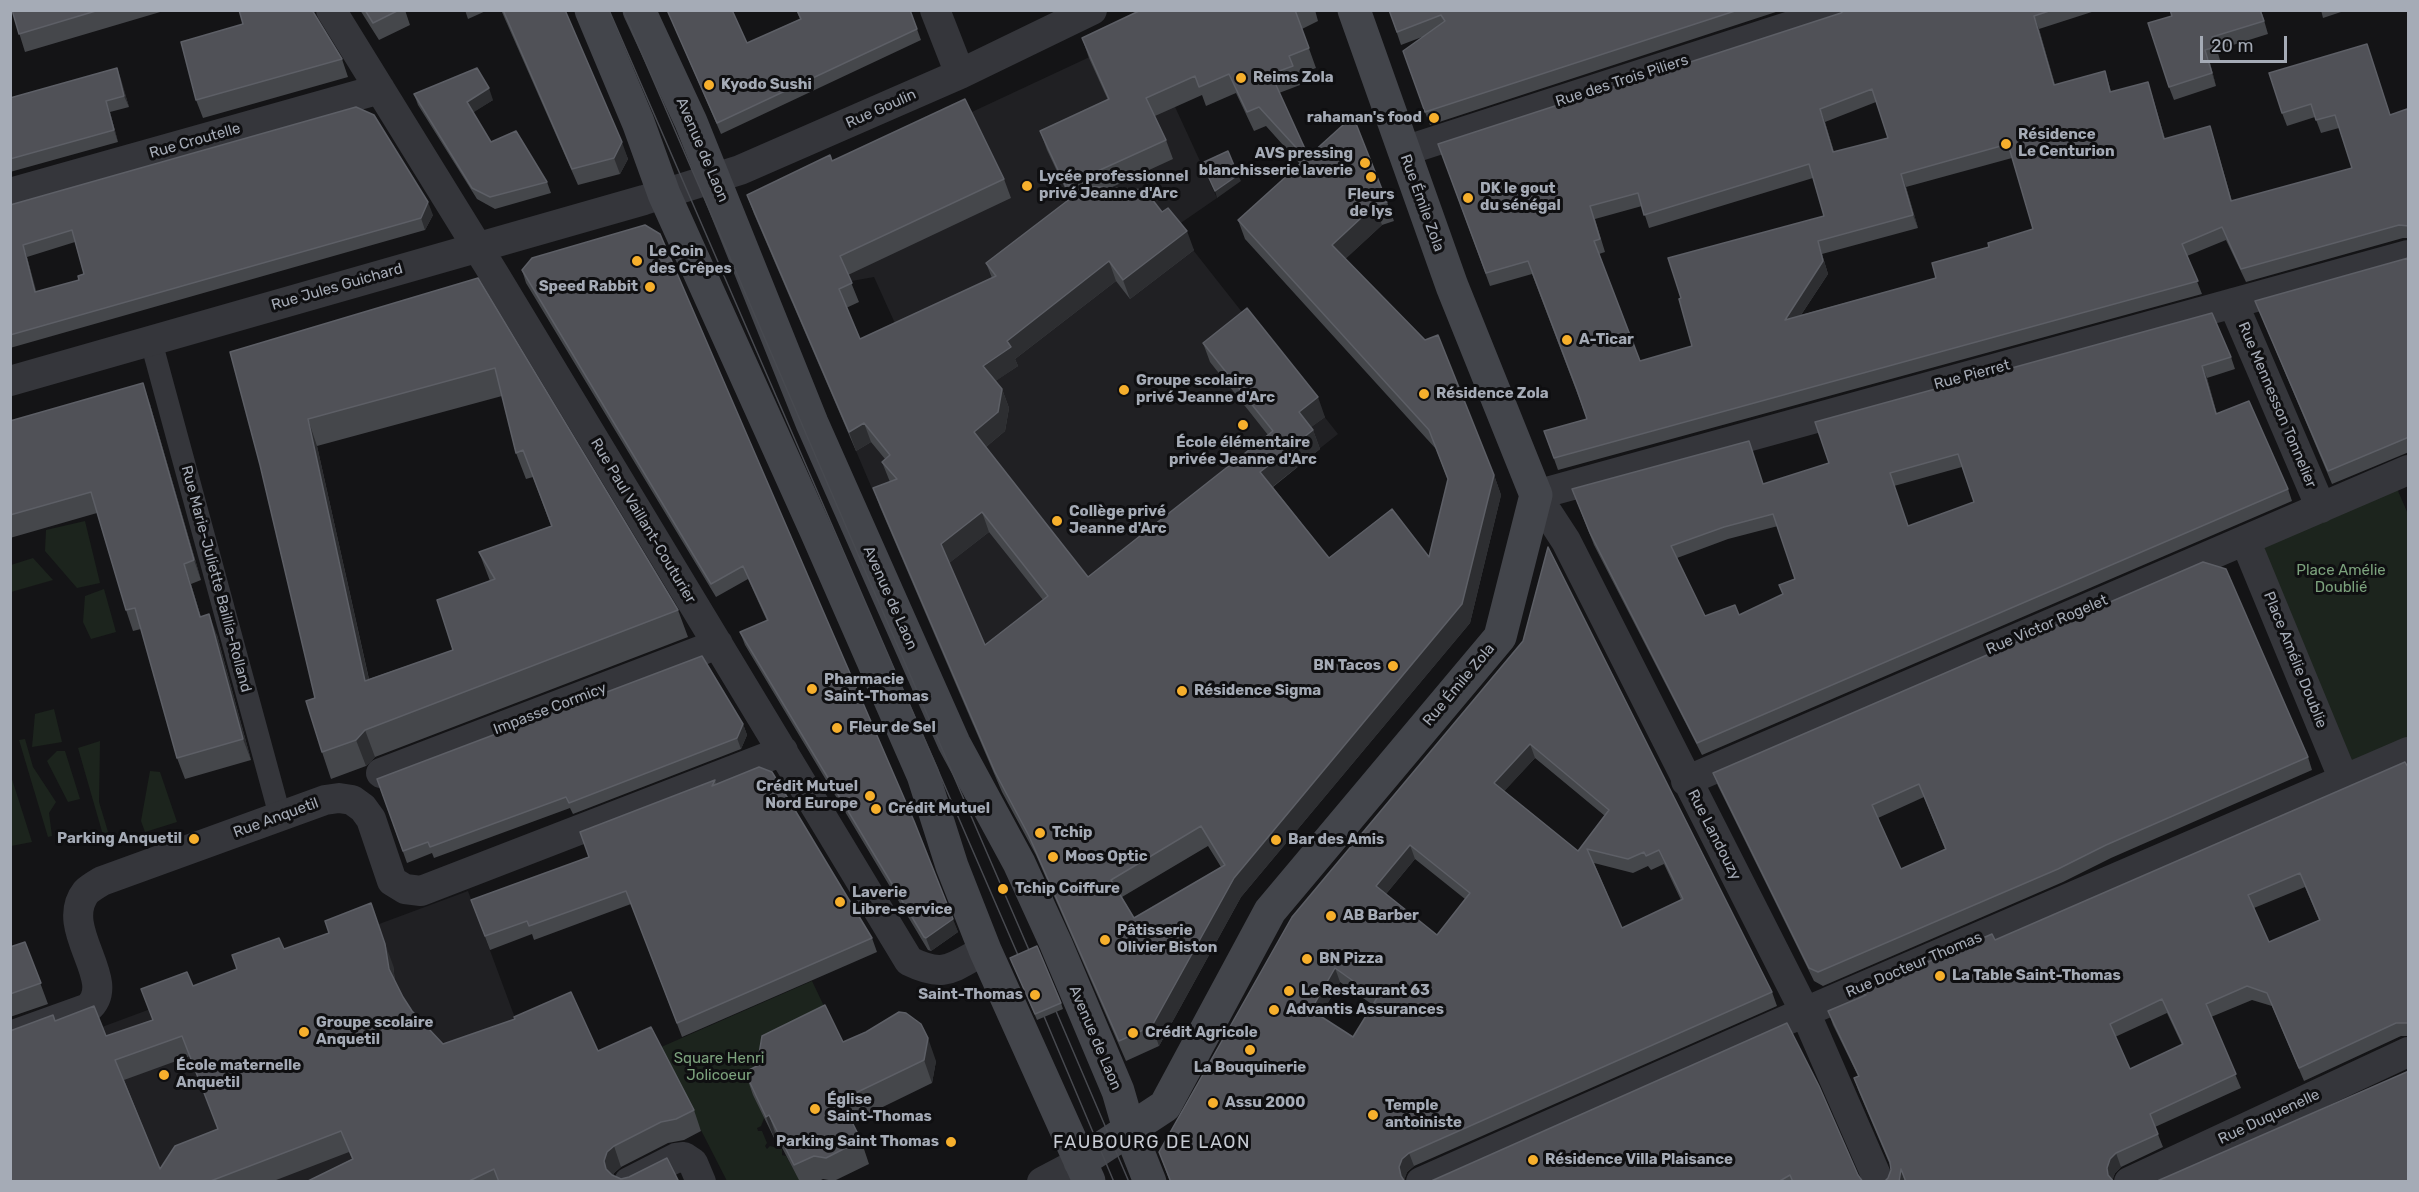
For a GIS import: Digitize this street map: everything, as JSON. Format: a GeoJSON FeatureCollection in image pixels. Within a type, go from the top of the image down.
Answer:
{"type":"FeatureCollection","features":[{"type":"Feature","properties":{"kind":"main road"},"geometry":{"type":"LineString","coordinates":[[591,10],[638,122],[664,194],[923,775],[952,866],[985,950],[1085,1172]]}},
{"type":"Feature","properties":{"kind":"main road","name":"Avenue de Laon"},"geometry":{"type":"LineString","coordinates":[[639,10],[691,122],[812,423],[954,743],[1019,863],[1056,944],[1118,1091],[1129,1129],[1150,1182]]}},
{"type":"Feature","properties":{"kind":"main road","name":"Rue Émile Zola"},"geometry":{"type":"LineString","coordinates":[[1085,1172],[1129,1129],[1165,1106],[1270,911],[1500,637],[1536,495],[1452,286],[1354,10]]}},
{"type":"Feature","properties":{"kind":"street","name":"Rue Paul Vaillant-Couturier"},"geometry":{"type":"LineString","coordinates":[[331,10],[909,961],[928,970],[945,971],[985,950]]}},
{"type":"Feature","properties":{"kind":"street"},"geometry":{"type":"LineString","coordinates":[[935,10],[960,74]]}},
{"type":"Feature","properties":{"kind":"street","name":"Rue Goulin"},"geometry":{"type":"LineString","coordinates":[[664,194],[740,170],[960,74],[1092,10]]}},
{"type":"Feature","properties":{"kind":"street","name":"Rue des Trois Piliers"},"geometry":{"type":"LineString","coordinates":[[1404,151],[1840,10]]}},
{"type":"Feature","properties":{"kind":"street","name":"Rue Croutelle"},"geometry":{"type":"LineString","coordinates":[[10,193],[380,89]]}},
{"type":"Feature","properties":{"kind":"street","name":"Rue Jules Guichard"},"geometry":{"type":"LineString","coordinates":[[10,381],[664,194]]}},
{"type":"Feature","properties":{"kind":"street","name":"Rue Pierret"},"geometry":{"type":"LineString","coordinates":[[1536,495],[2409,255]]}},
{"type":"Feature","properties":{"kind":"street","name":"Rue Mennesson Tonnelier"},"geometry":{"type":"LineString","coordinates":[[2233,303],[2321,508]]}},
{"type":"Feature","properties":{"kind":"street","name":"Rue Marie-Juliette Baillia-Rolland"},"geometry":{"type":"LineString","coordinates":[[151,341],[280,816]]}},
{"type":"Feature","properties":{"kind":"street","name":"Rue Victor Rogelet"},"geometry":{"type":"LineString","coordinates":[[1686,781],[2321,508],[2406,479]]}},
{"type":"Feature","properties":{"kind":"street","name":"Rue Landouzy"},"geometry":{"type":"LineString","coordinates":[[1536,495],[1566,541],[1804,1012],[1879,1182]]}},
{"type":"Feature","properties":{"kind":"street","name":"Place Amélie Doublie"},"geometry":{"type":"LineString","coordinates":[[2245,540],[2344,780]]}},
{"type":"Feature","properties":{"kind":"street","name":"Impasse Cormicy"},"geometry":{"type":"LineString","coordinates":[[381,773],[718,644]]}},
{"type":"Feature","properties":{"kind":"street","name":"Rue Anquetil"},"geometry":{"type":"LineString","coordinates":[[10,1036],[88,1008],[96,1001],[97,982],[78,926],[79,907],[87,891],[102,881],[325,800],[339,798],[352,800],[363,808],[371,819],[392,881],[405,889],[421,891],[783,751]]}},
{"type":"Feature","properties":{"kind":"street","name":"Rue Docteur Thomas"},"geometry":{"type":"LineString","coordinates":[[1421,1182],[1804,1012],[2409,752]]}},
{"type":"Feature","properties":{"kind":"street","name":"Rue Duquenelle"},"geometry":{"type":"LineString","coordinates":[[2129,1182],[2409,1052]]}},
{"type":"Feature","properties":{"kind":"street"},"geometry":{"type":"LineString","coordinates":[[628,1182],[684,1156],[693,1163],[701,1182]]}},
{"type":"Feature","properties":{"kind":"street"},"geometry":{"type":"LineString","coordinates":[[1042,1182],[1085,1172]]}},
{"type":"Feature","properties":{"kind":"shaded area","name":"Groupe scolaire privé Jeanne d'Arc"},"geometry":{"type":"Polygon","coordinates":[[[1141,33],[1217,198],[1175,227],[1338,434],[973,725],[856,451],[903,341],[874,277],[835,284],[792,303],[772,256],[855,218],[837,175],[1141,33]]]}},
{"type":"Feature","properties":{"kind":"shaded area","name":"Groupe scolaire Anquetil"},"geometry":{"type":"Polygon","coordinates":[[[468,891],[545,1099],[361,1181],[164,1181],[102,1027],[468,891]]]}},
{"type":"Feature","properties":{"kind":"green space","name":"Place Amélie Doublié"},"geometry":{"type":"Polygon","coordinates":[[[2395,484],[2408,514],[2408,739],[2348,765],[2254,544],[2395,484]]]}},
{"type":"Feature","properties":{"kind":"green space"},"geometry":{"type":"Polygon","coordinates":[[[85,521],[100,583],[77,588],[45,551],[46,530],[85,521]]]}},
{"type":"Feature","properties":{"kind":"green space"},"geometry":{"type":"Polygon","coordinates":[[[33,558],[53,580],[11,592],[11,565],[33,558]]]}},
{"type":"Feature","properties":{"kind":"green space"},"geometry":{"type":"Polygon","coordinates":[[[104,589],[116,632],[91,639],[83,622],[85,596],[104,589]]]}},
{"type":"Feature","properties":{"kind":"green space"},"geometry":{"type":"Polygon","coordinates":[[[54,709],[62,742],[32,747],[35,714],[54,709]]]}},
{"type":"Feature","properties":{"kind":"green space"},"geometry":{"type":"Polygon","coordinates":[[[25,739],[33,767],[56,802],[49,813],[52,836],[48,837],[19,740],[25,739]]]}},
{"type":"Feature","properties":{"kind":"green space"},"geometry":{"type":"Polygon","coordinates":[[[100,741],[99,802],[112,845],[107,849],[78,748],[100,741]]]}},
{"type":"Feature","properties":{"kind":"green space"},"geometry":{"type":"Polygon","coordinates":[[[57,751],[65,751],[80,799],[68,802],[47,761],[57,751]]]}},
{"type":"Feature","properties":{"kind":"green space"},"geometry":{"type":"Polygon","coordinates":[[[150,771],[160,772],[177,822],[145,832],[141,821],[150,771]]]}},
{"type":"Feature","properties":{"kind":"green space"},"geometry":{"type":"Polygon","coordinates":[[[11,776],[32,842],[10,846],[11,776]]]}},
{"type":"Feature","properties":{"kind":"green space","name":"Square Henri Jolicoeur"},"geometry":{"type":"Polygon","coordinates":[[[812,981],[834,1027],[765,1116],[761,1126],[757,1128],[758,1131],[762,1131],[767,1149],[770,1146],[782,1149],[782,1155],[786,1156],[800,1181],[727,1181],[659,1048],[812,981]]]}},
{"type":"Feature","properties":{"kind":"building"},"geometry":{"type":"Polygon","coordinates":[[[12,10],[99,10],[19,34],[12,10]]]}},
{"type":"Feature","properties":{"kind":"building"},"geometry":{"type":"Polygon","coordinates":[[[239,10],[312,10],[342,59],[196,100],[181,42],[243,24],[239,10]]]}},
{"type":"Feature","properties":{"kind":"building"},"geometry":{"type":"Polygon","coordinates":[[[365,10],[399,10],[373,23],[365,10]]]}},
{"type":"Feature","properties":{"kind":"building"},"geometry":{"type":"Polygon","coordinates":[[[503,10],[565,10],[622,142],[614,158],[572,169],[503,10]]]}},
{"type":"Feature","properties":{"kind":"building"},"geometry":{"type":"Polygon","coordinates":[[[667,10],[732,10],[747,43],[801,19],[797,10],[910,10],[917,29],[717,123],[667,10]]]}},
{"type":"Feature","properties":{"kind":"building"},"geometry":{"type":"Polygon","coordinates":[[[1141,10],[1295,10],[1309,48],[1289,56],[1293,66],[1271,74],[1306,151],[1302,154],[1259,107],[1247,112],[1229,74],[1199,87],[1195,76],[1146,98],[1166,140],[1067,185],[1145,190],[1162,212],[1168,208],[1187,231],[1123,280],[1109,261],[1007,341],[1011,347],[983,366],[1002,389],[998,412],[974,432],[1088,577],[1273,431],[1203,343],[1247,308],[1318,397],[1299,412],[1313,430],[1260,472],[1329,558],[1392,509],[1429,557],[1448,479],[1429,430],[1238,220],[1353,116],[1387,202],[1375,205],[1332,245],[1425,340],[1438,335],[1494,475],[1462,604],[1234,878],[1152,1026],[1119,1041],[1029,836],[995,772],[873,488],[897,479],[882,462],[890,455],[864,423],[849,432],[747,195],[830,155],[832,161],[965,99],[1004,179],[840,256],[852,283],[839,289],[860,339],[996,276],[986,263],[1071,198],[1040,131],[1109,99],[1082,38],[1141,10]],[[982,512],[941,544],[985,645],[1048,596],[982,512]],[[1201,826],[1111,880],[1134,918],[1225,865],[1201,826]]]}},
{"type":"Feature","properties":{"kind":"building"},"geometry":{"type":"Polygon","coordinates":[[[1389,10],[1738,10],[1425,112],[1403,51],[1445,21],[1441,15],[1397,32],[1389,10]]]}},
{"type":"Feature","properties":{"kind":"building"},"geometry":{"type":"Polygon","coordinates":[[[1845,10],[2052,10],[2034,16],[2054,85],[2105,71],[2110,92],[2148,82],[2164,139],[2210,126],[2231,201],[2352,168],[2335,115],[2316,120],[2311,104],[2282,113],[2269,73],[2367,44],[2390,115],[2407,109],[2409,114],[2409,226],[2399,225],[2241,269],[2222,227],[2182,244],[2198,281],[1554,458],[1544,431],[1587,419],[1577,390],[1528,261],[1486,273],[1438,144],[1845,10]],[[1872,89],[1820,109],[1833,152],[1888,138],[1872,89]],[[2008,144],[1901,174],[1913,215],[1818,241],[1823,261],[1785,320],[1936,278],[1932,263],[1989,247],[1988,243],[2033,229],[2008,144]],[[1809,164],[1644,215],[1638,193],[1590,206],[1600,239],[1594,241],[1640,361],[1692,346],[1679,299],[1681,298],[1668,258],[1824,216],[1809,164]]]}},
{"type":"Feature","properties":{"kind":"building"},"geometry":{"type":"Polygon","coordinates":[[[2170,10],[2260,10],[2264,21],[2212,37],[2215,47],[2205,50],[2212,73],[2169,87],[2148,23],[2172,16],[2170,10]]]}},
{"type":"Feature","properties":{"kind":"building"},"geometry":{"type":"Polygon","coordinates":[[[117,68],[124,96],[106,101],[114,130],[10,159],[10,98],[117,68]]]}},
{"type":"Feature","properties":{"kind":"building"},"geometry":{"type":"Polygon","coordinates":[[[477,68],[489,88],[467,102],[491,142],[516,131],[547,182],[490,197],[472,188],[414,94],[477,68]]]}},
{"type":"Feature","properties":{"kind":"building"},"geometry":{"type":"Polygon","coordinates":[[[356,107],[374,115],[428,202],[421,218],[10,335],[10,205],[356,107]],[[72,230],[23,245],[35,292],[79,280],[78,276],[84,274],[72,230]]]}},
{"type":"Feature","properties":{"kind":"building"},"geometry":{"type":"Polygon","coordinates":[[[1228,151],[1238,175],[1215,191],[1202,163],[1228,151]]]}},
{"type":"Feature","properties":{"kind":"building"},"geometry":{"type":"Polygon","coordinates":[[[645,225],[660,234],[914,821],[953,919],[926,938],[740,632],[768,620],[743,566],[711,584],[522,270],[532,258],[645,225]]]}},
{"type":"Feature","properties":{"kind":"building"},"geometry":{"type":"Polygon","coordinates":[[[2408,258],[2409,437],[2328,471],[2255,301],[2408,258]]]}},
{"type":"Feature","properties":{"kind":"building"},"geometry":{"type":"Polygon","coordinates":[[[478,278],[678,610],[365,730],[356,740],[322,752],[306,701],[315,698],[260,465],[230,352],[478,278]],[[495,368],[308,419],[365,681],[453,650],[437,600],[495,579],[479,552],[552,526],[523,450],[516,453],[495,368]]]}},
{"type":"Feature","properties":{"kind":"building"},"geometry":{"type":"Polygon","coordinates":[[[2212,313],[2231,357],[2202,366],[2216,414],[2249,401],[2288,489],[1697,743],[1590,533],[1572,489],[1749,441],[1763,484],[1829,463],[1815,422],[2212,313]],[[1958,454],[1890,473],[1908,526],[1974,502],[1958,454]],[[1773,514],[1724,527],[1671,546],[1705,616],[1735,605],[1739,615],[1783,594],[1779,585],[1795,579],[1773,514]]]}},
{"type":"Feature","properties":{"kind":"building"},"geometry":{"type":"Polygon","coordinates":[[[143,383],[194,560],[184,564],[200,617],[209,614],[243,739],[177,758],[135,608],[126,610],[91,492],[10,515],[10,421],[143,383]]]}},
{"type":"Feature","properties":{"kind":"building"},"geometry":{"type":"Polygon","coordinates":[[[1548,547],[1772,992],[1409,1153],[1402,1159],[1399,1167],[1405,1182],[1171,1182],[1159,1152],[1292,917],[1523,641],[1548,547]],[[1530,744],[1494,783],[1578,851],[1609,810],[1530,744]],[[1410,845],[1376,886],[1437,935],[1470,893],[1410,845]],[[1587,849],[1622,928],[1683,899],[1659,850],[1646,856],[1644,852],[1628,859],[1587,849]],[[1335,968],[1311,1010],[1353,1037],[1377,998],[1335,968]]]}},
{"type":"Feature","properties":{"kind":"building"},"geometry":{"type":"Polygon","coordinates":[[[2203,562],[2226,569],[2308,757],[2106,845],[2058,869],[1818,972],[1809,968],[1713,773],[2203,562]],[[1919,784],[1872,805],[1901,869],[1946,849],[1919,784]]]}},
{"type":"Feature","properties":{"kind":"building"},"geometry":{"type":"Polygon","coordinates":[[[702,656],[743,724],[737,738],[569,803],[566,797],[430,847],[428,842],[403,851],[377,779],[702,656]]]}},
{"type":"Feature","properties":{"kind":"building"},"geometry":{"type":"Polygon","coordinates":[[[2405,762],[2409,769],[2409,1023],[2396,1023],[2299,1068],[2267,993],[2247,986],[2206,1004],[2236,1074],[2150,1114],[2158,1134],[2116,1153],[2110,1159],[2107,1168],[2108,1175],[2114,1182],[1906,1182],[1901,1169],[1899,1182],[1884,1182],[1891,1170],[1890,1162],[1854,1078],[1859,1076],[1828,1011],[1866,995],[1859,992],[1992,934],[1995,940],[2405,762]],[[2300,873],[2248,895],[2269,942],[2320,920],[2300,873]],[[2162,999],[2110,1024],[2130,1069],[2183,1044],[2162,999]]]}},
{"type":"Feature","properties":{"kind":"building"},"geometry":{"type":"Polygon","coordinates":[[[759,767],[772,772],[872,938],[677,1023],[626,891],[529,926],[527,921],[485,936],[471,900],[589,857],[580,832],[715,780],[712,786],[759,767]]]}},
{"type":"Feature","properties":{"kind":"building"},"geometry":{"type":"Polygon","coordinates":[[[371,903],[385,944],[389,969],[403,997],[412,1011],[443,1044],[515,1019],[514,1017],[571,992],[598,1051],[651,1027],[694,1110],[676,1119],[661,1122],[614,1146],[607,1152],[604,1161],[606,1169],[621,1179],[667,1158],[679,1182],[499,1182],[494,1169],[467,1182],[306,1182],[353,1159],[341,1131],[208,1182],[12,1182],[10,1180],[10,1031],[53,1015],[55,1021],[94,1006],[106,1036],[153,1020],[141,989],[187,972],[193,986],[237,969],[232,955],[279,938],[284,949],[329,933],[325,921],[371,903]],[[182,1036],[115,1060],[160,1169],[175,1146],[218,1129],[182,1036]]]}},
{"type":"Feature","properties":{"kind":"building"},"geometry":{"type":"Polygon","coordinates":[[[25,942],[41,983],[10,994],[10,947],[25,942]]]}},
{"type":"Feature","properties":{"kind":"building"},"geometry":{"type":"Polygon","coordinates":[[[1037,946],[1061,1003],[1035,1014],[1010,958],[1037,946]]]}},
{"type":"Feature","properties":{"kind":"building","name":"Église Saint-Thomas"},"geometry":{"type":"Polygon","coordinates":[[[825,1005],[843,1042],[866,1032],[899,1012],[906,1013],[921,1024],[928,1038],[924,1060],[841,1100],[861,1140],[826,1158],[814,1156],[794,1165],[769,1115],[766,1117],[745,1072],[757,1066],[762,1036],[825,1005]]]}},
{"type":"Feature","properties":{"kind":"building"},"geometry":{"type":"Polygon","coordinates":[[[1787,1023],[1863,1182],[1793,1182],[1790,1175],[1778,1182],[1429,1182],[1787,1023]]]}},
{"type":"Feature","properties":{"kind":"building"},"geometry":{"type":"Polygon","coordinates":[[[2409,1071],[2409,1182],[2155,1182],[2409,1071]]]}},
{"type":"Feature","properties":{"kind":"tram line"},"geometry":{"type":"LineString","coordinates":[[609,10],[1024,969]]}},
{"type":"Feature","properties":{"kind":"tram line"},"geometry":{"type":"LineString","coordinates":[[623,10],[1035,964]]}},
{"type":"Feature","properties":{"kind":"tram line"},"geometry":{"type":"LineString","coordinates":[[1050,997],[1129,1182]]}},
{"type":"Feature","properties":{"kind":"tram line"},"geometry":{"type":"LineString","coordinates":[[1038,1002],[1114,1182]]}},
{"type":"Feature","properties":{"kind":"place","name":"Reims Zola"},"geometry":{"type":"Point","coordinates":[1241,78]}},
{"type":"Feature","properties":{"kind":"place","name":"Kyodo Sushi"},"geometry":{"type":"Point","coordinates":[709,85]}},
{"type":"Feature","properties":{"kind":"place","name":"rahaman's food"},"geometry":{"type":"Point","coordinates":[1434,118]}},
{"type":"Feature","properties":{"kind":"place","name":"Résidence Le Centurion"},"geometry":{"type":"Point","coordinates":[2006,144]}},
{"type":"Feature","properties":{"kind":"place","name":"AVS pressing blanchisserie laverie"},"geometry":{"type":"Point","coordinates":[1365,163]}},
{"type":"Feature","properties":{"kind":"place","name":"Fleurs de lys"},"geometry":{"type":"Point","coordinates":[1371,177]}},
{"type":"Feature","properties":{"kind":"place","name":"Lycée professionnel privé Jeanne d'Arc"},"geometry":{"type":"Point","coordinates":[1027,186]}},
{"type":"Feature","properties":{"kind":"place","name":"DK le gout du sénégal"},"geometry":{"type":"Point","coordinates":[1468,198]}},
{"type":"Feature","properties":{"kind":"place","name":"Le Coin des Crêpes"},"geometry":{"type":"Point","coordinates":[637,261]}},
{"type":"Feature","properties":{"kind":"place","name":"Speed Rabbit"},"geometry":{"type":"Point","coordinates":[650,287]}},
{"type":"Feature","properties":{"kind":"place","name":"A-Ticar"},"geometry":{"type":"Point","coordinates":[1567,340]}},
{"type":"Feature","properties":{"kind":"place","name":"Groupe scolaire privé Jeanne d'Arc"},"geometry":{"type":"Point","coordinates":[1124,390]}},
{"type":"Feature","properties":{"kind":"place","name":"Résidence Zola"},"geometry":{"type":"Point","coordinates":[1424,394]}},
{"type":"Feature","properties":{"kind":"place","name":"École élémentaire privée Jeanne d'Arc"},"geometry":{"type":"Point","coordinates":[1243,425]}},
{"type":"Feature","properties":{"kind":"place","name":"Collège privé Jeanne d'Arc"},"geometry":{"type":"Point","coordinates":[1057,521]}},
{"type":"Feature","properties":{"kind":"place","name":"BN Tacos"},"geometry":{"type":"Point","coordinates":[1393,666]}},
{"type":"Feature","properties":{"kind":"place","name":"Pharmacie Saint-Thomas"},"geometry":{"type":"Point","coordinates":[812,689]}},
{"type":"Feature","properties":{"kind":"place","name":"Résidence Sigma"},"geometry":{"type":"Point","coordinates":[1182,691]}},
{"type":"Feature","properties":{"kind":"place","name":"Fleur de Sel"},"geometry":{"type":"Point","coordinates":[837,728]}},
{"type":"Feature","properties":{"kind":"place","name":"Crédit Mutuel Nord Europe"},"geometry":{"type":"Point","coordinates":[870,796]}},
{"type":"Feature","properties":{"kind":"place","name":"Crédit Mutuel"},"geometry":{"type":"Point","coordinates":[876,809]}},
{"type":"Feature","properties":{"kind":"place","name":"Tchip"},"geometry":{"type":"Point","coordinates":[1040,833]}},
{"type":"Feature","properties":{"kind":"place","name":"Parking Anquetil"},"geometry":{"type":"Point","coordinates":[194,839]}},
{"type":"Feature","properties":{"kind":"place","name":"Bar des Amis"},"geometry":{"type":"Point","coordinates":[1276,840]}},
{"type":"Feature","properties":{"kind":"place","name":"Moos Optic"},"geometry":{"type":"Point","coordinates":[1053,857]}},
{"type":"Feature","properties":{"kind":"place","name":"Tchip Coiffure"},"geometry":{"type":"Point","coordinates":[1003,889]}},
{"type":"Feature","properties":{"kind":"place","name":"Laverie Libre-service"},"geometry":{"type":"Point","coordinates":[840,902]}},
{"type":"Feature","properties":{"kind":"place","name":"AB Barber"},"geometry":{"type":"Point","coordinates":[1331,916]}},
{"type":"Feature","properties":{"kind":"place","name":"Pâtisserie Olivier Biston"},"geometry":{"type":"Point","coordinates":[1105,940]}},
{"type":"Feature","properties":{"kind":"place","name":"BN Pizza"},"geometry":{"type":"Point","coordinates":[1307,959]}},
{"type":"Feature","properties":{"kind":"place","name":"La Table Saint-Thomas"},"geometry":{"type":"Point","coordinates":[1940,976]}},
{"type":"Feature","properties":{"kind":"place","name":"Le Restaurant 63"},"geometry":{"type":"Point","coordinates":[1289,991]}},
{"type":"Feature","properties":{"kind":"place","name":"Saint-Thomas"},"geometry":{"type":"Point","coordinates":[1035,995]}},
{"type":"Feature","properties":{"kind":"place","name":"Advantis Assurances"},"geometry":{"type":"Point","coordinates":[1274,1010]}},
{"type":"Feature","properties":{"kind":"place","name":"Groupe scolaire Anquetil"},"geometry":{"type":"Point","coordinates":[304,1032]}},
{"type":"Feature","properties":{"kind":"place","name":"Crédit Agricole"},"geometry":{"type":"Point","coordinates":[1133,1033]}},
{"type":"Feature","properties":{"kind":"place","name":"La Bouquinerie"},"geometry":{"type":"Point","coordinates":[1250,1050]}},
{"type":"Feature","properties":{"kind":"place","name":"École maternelle Anquetil"},"geometry":{"type":"Point","coordinates":[164,1075]}},
{"type":"Feature","properties":{"kind":"place","name":"Assu 2000"},"geometry":{"type":"Point","coordinates":[1213,1103]}},
{"type":"Feature","properties":{"kind":"place","name":"Église Saint-Thomas"},"geometry":{"type":"Point","coordinates":[815,1109]}},
{"type":"Feature","properties":{"kind":"place","name":"Temple antoiniste"},"geometry":{"type":"Point","coordinates":[1373,1115]}},
{"type":"Feature","properties":{"kind":"place","name":"Parking Saint Thomas"},"geometry":{"type":"Point","coordinates":[951,1142]}},
{"type":"Feature","properties":{"kind":"place","name":"Résidence Villa Plaisance"},"geometry":{"type":"Point","coordinates":[1533,1160]}},
{"type":"Feature","properties":{"kind":"district","name":"FAUBOURG DE LAON"},"geometry":{"type":"Point","coordinates":[1152,1143]}}]}
